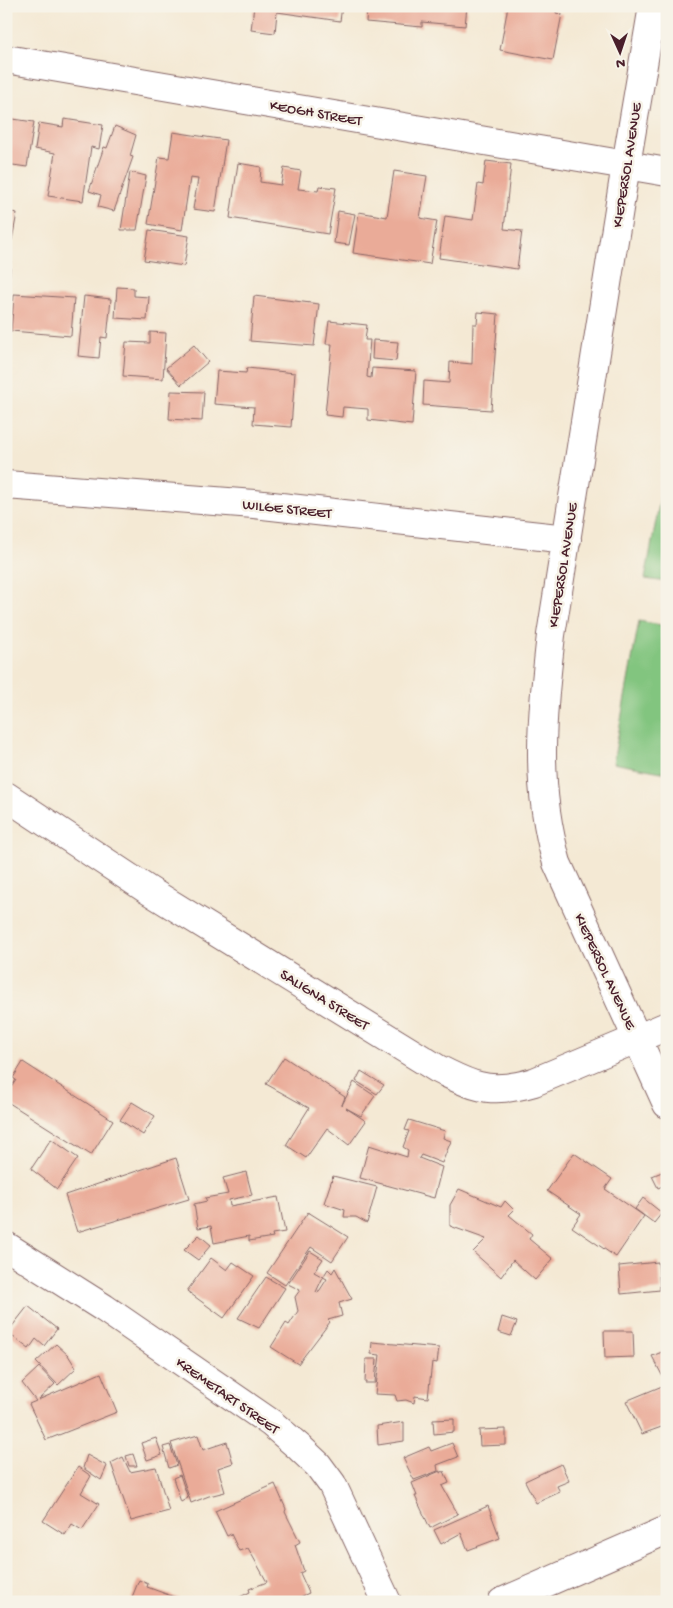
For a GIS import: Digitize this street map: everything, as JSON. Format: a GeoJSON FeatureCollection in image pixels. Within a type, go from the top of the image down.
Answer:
{"type":"FeatureCollection","features":[{"type":"Feature","properties":{"kind":"street","name":"KIEPERSOL AVENUE"},"geometry":{"type":"LineString","coordinates":[[653,6],[550,635],[543,712],[542,760],[543,801],[549,837],[557,863],[667,1104]]}},
{"type":"Feature","properties":{"kind":"street","name":"KEOGH STREET"},"geometry":{"type":"LineString","coordinates":[[6,59],[667,172]]}},
{"type":"Feature","properties":{"kind":"street","name":"WILGE STREET"},"geometry":{"type":"LineString","coordinates":[[6,484],[254,504],[567,539]]}},
{"type":"Feature","properties":{"kind":"street","name":"SALIGNA STREET"},"geometry":{"type":"LineString","coordinates":[[6,796],[148,890],[438,1069],[479,1086],[498,1088],[524,1085],[667,1026]]}},
{"type":"Feature","properties":{"kind":"street","name":"KREMETART STREET"},"geometry":{"type":"LineString","coordinates":[[6,1246],[104,1308],[271,1424],[311,1458],[332,1484],[387,1602]]}},
{"type":"Feature","properties":{"kind":"street"},"geometry":{"type":"LineString","coordinates":[[502,1602],[667,1530]]}},
{"type":"Feature","properties":{"kind":"green space"},"geometry":{"type":"Polygon","coordinates":[[[667,462],[667,582],[645,579],[667,462]]]}},
{"type":"Feature","properties":{"kind":"green space"},"geometry":{"type":"Polygon","coordinates":[[[639,621],[667,626],[667,773],[613,763],[639,621]]]}},
{"type":"Feature","properties":{"kind":"building"},"geometry":{"type":"Polygon","coordinates":[[[254,6],[342,6],[340,21],[277,12],[275,33],[251,30],[254,6]]]}},
{"type":"Feature","properties":{"kind":"building"},"geometry":{"type":"Polygon","coordinates":[[[367,6],[467,6],[465,26],[422,22],[422,27],[366,22],[367,6]]]}},
{"type":"Feature","properties":{"kind":"building"},"geometry":{"type":"Polygon","coordinates":[[[508,6],[557,6],[556,13],[562,14],[553,60],[500,50],[508,6]]]}},
{"type":"Feature","properties":{"kind":"building"},"geometry":{"type":"Polygon","coordinates":[[[6,118],[34,122],[27,167],[6,164],[6,118]]]}},
{"type":"Feature","properties":{"kind":"building"},"geometry":{"type":"Polygon","coordinates":[[[64,119],[103,125],[99,149],[91,147],[83,201],[48,196],[55,153],[35,149],[39,123],[63,127],[64,119]]]}},
{"type":"Feature","properties":{"kind":"building"},"geometry":{"type":"Polygon","coordinates":[[[115,126],[136,135],[130,156],[133,157],[114,211],[98,207],[101,195],[89,191],[104,147],[107,148],[115,126]]]}},
{"type":"Feature","properties":{"kind":"building"},"geometry":{"type":"Polygon","coordinates":[[[173,132],[226,140],[215,212],[193,209],[198,179],[190,178],[182,230],[148,224],[159,157],[169,158],[173,132]]]}},
{"type":"Feature","properties":{"kind":"building"},"geometry":{"type":"Polygon","coordinates":[[[486,161],[511,164],[504,229],[522,231],[517,269],[439,258],[445,216],[473,220],[478,184],[483,185],[486,161]]]}},
{"type":"Feature","properties":{"kind":"building"},"geometry":{"type":"Polygon","coordinates":[[[238,163],[261,167],[260,182],[281,185],[284,168],[301,171],[298,189],[318,191],[319,186],[336,188],[328,234],[230,218],[238,163]]]}},
{"type":"Feature","properties":{"kind":"building"},"geometry":{"type":"Polygon","coordinates":[[[394,171],[427,176],[420,218],[437,221],[430,264],[353,253],[359,212],[387,217],[394,171]]]}},
{"type":"Feature","properties":{"kind":"building"},"geometry":{"type":"Polygon","coordinates":[[[130,172],[146,176],[137,230],[121,230],[130,172]]]}},
{"type":"Feature","properties":{"kind":"building"},"geometry":{"type":"Polygon","coordinates":[[[6,211],[17,213],[12,240],[6,239],[6,211]]]}},
{"type":"Feature","properties":{"kind":"building"},"geometry":{"type":"Polygon","coordinates":[[[338,211],[355,214],[349,245],[334,243],[338,211]]]}},
{"type":"Feature","properties":{"kind":"building"},"geometry":{"type":"Polygon","coordinates":[[[149,230],[189,236],[184,266],[144,260],[149,230]]]}},
{"type":"Feature","properties":{"kind":"building"},"geometry":{"type":"Polygon","coordinates":[[[6,257],[11,257],[8,297],[6,297],[6,257]]]}},
{"type":"Feature","properties":{"kind":"building"},"geometry":{"type":"Polygon","coordinates":[[[117,287],[134,288],[134,296],[149,297],[147,320],[115,318],[117,287]]]}},
{"type":"Feature","properties":{"kind":"building"},"geometry":{"type":"Polygon","coordinates":[[[14,294],[74,298],[71,336],[11,331],[14,294]]]}},
{"type":"Feature","properties":{"kind":"building"},"geometry":{"type":"Polygon","coordinates":[[[84,296],[111,299],[107,338],[101,337],[99,358],[78,356],[84,296]]]}},
{"type":"Feature","properties":{"kind":"building"},"geometry":{"type":"Polygon","coordinates":[[[254,296],[319,304],[314,346],[250,341],[254,296]]]}},
{"type":"Feature","properties":{"kind":"building"},"geometry":{"type":"Polygon","coordinates":[[[478,312],[498,314],[491,410],[423,405],[424,381],[449,383],[450,362],[472,364],[473,324],[477,324],[478,312]]]}},
{"type":"Feature","properties":{"kind":"building"},"geometry":{"type":"Polygon","coordinates":[[[329,321],[367,325],[365,340],[370,340],[367,377],[371,378],[372,368],[416,371],[412,425],[368,420],[368,409],[343,407],[342,417],[325,415],[332,344],[326,344],[329,321]]]}},
{"type":"Feature","properties":{"kind":"building"},"geometry":{"type":"Polygon","coordinates":[[[150,332],[166,333],[163,379],[123,376],[126,342],[150,343],[150,332]]]}},
{"type":"Feature","properties":{"kind":"building"},"geometry":{"type":"Polygon","coordinates":[[[373,340],[398,342],[396,361],[372,359],[373,340]]]}},
{"type":"Feature","properties":{"kind":"building"},"geometry":{"type":"Polygon","coordinates":[[[194,345],[208,362],[181,385],[166,368],[194,345]]]}},
{"type":"Feature","properties":{"kind":"building"},"geometry":{"type":"Polygon","coordinates":[[[247,368],[295,373],[291,427],[253,424],[254,407],[214,404],[217,371],[246,373],[247,368]]]}},
{"type":"Feature","properties":{"kind":"building"},"geometry":{"type":"Polygon","coordinates":[[[171,391],[204,392],[202,421],[169,419],[171,391]]]}},
{"type":"Feature","properties":{"kind":"building"},"geometry":{"type":"Polygon","coordinates":[[[284,1057],[345,1097],[342,1105],[354,1082],[375,1096],[361,1116],[346,1108],[366,1121],[349,1145],[327,1128],[306,1158],[286,1145],[309,1108],[266,1084],[284,1057]]]}},
{"type":"Feature","properties":{"kind":"building"},"geometry":{"type":"Polygon","coordinates":[[[23,1062],[113,1120],[91,1155],[6,1101],[6,1095],[16,1080],[13,1078],[23,1062]]]}},
{"type":"Feature","properties":{"kind":"building"},"geometry":{"type":"Polygon","coordinates":[[[361,1071],[384,1085],[377,1094],[356,1081],[361,1071]]]}},
{"type":"Feature","properties":{"kind":"building"},"geometry":{"type":"Polygon","coordinates":[[[132,1102],[155,1116],[143,1135],[120,1120],[132,1102]]]}},
{"type":"Feature","properties":{"kind":"building"},"geometry":{"type":"Polygon","coordinates":[[[409,1120],[445,1131],[443,1138],[451,1141],[442,1163],[421,1155],[419,1158],[442,1167],[434,1198],[360,1178],[369,1145],[407,1157],[408,1150],[403,1147],[409,1131],[405,1130],[409,1120]]]}},
{"type":"Feature","properties":{"kind":"building"},"geometry":{"type":"Polygon","coordinates":[[[51,1139],[78,1158],[57,1189],[31,1169],[51,1139]]]}},
{"type":"Feature","properties":{"kind":"building"},"geometry":{"type":"Polygon","coordinates":[[[574,1153],[612,1179],[605,1189],[644,1216],[616,1257],[572,1227],[581,1214],[547,1191],[574,1153]]]}},
{"type":"Feature","properties":{"kind":"building"},"geometry":{"type":"Polygon","coordinates":[[[176,1158],[189,1199],[77,1232],[65,1195],[176,1158]]]}},
{"type":"Feature","properties":{"kind":"building"},"geometry":{"type":"Polygon","coordinates":[[[667,1170],[667,1184],[658,1188],[652,1176],[667,1170]]]}},
{"type":"Feature","properties":{"kind":"building"},"geometry":{"type":"Polygon","coordinates":[[[246,1172],[252,1195],[229,1200],[230,1206],[278,1197],[285,1232],[272,1234],[273,1237],[249,1241],[249,1236],[214,1243],[211,1226],[198,1228],[194,1204],[207,1201],[205,1198],[228,1194],[223,1178],[246,1172]]]}},
{"type":"Feature","properties":{"kind":"building"},"geometry":{"type":"Polygon","coordinates":[[[333,1176],[377,1187],[367,1223],[356,1217],[344,1217],[345,1210],[324,1203],[333,1176]]]}},
{"type":"Feature","properties":{"kind":"building"},"geometry":{"type":"Polygon","coordinates":[[[459,1189],[501,1207],[505,1201],[514,1210],[509,1215],[532,1234],[529,1239],[553,1259],[535,1280],[513,1260],[501,1277],[473,1252],[486,1239],[450,1226],[450,1205],[459,1189]]]}},
{"type":"Feature","properties":{"kind":"building"},"geometry":{"type":"Polygon","coordinates":[[[643,1198],[662,1213],[654,1223],[635,1209],[643,1198]]]}},
{"type":"Feature","properties":{"kind":"building"},"geometry":{"type":"Polygon","coordinates":[[[308,1212],[348,1237],[332,1261],[311,1247],[285,1285],[267,1273],[308,1212]]]}},
{"type":"Feature","properties":{"kind":"building"},"geometry":{"type":"Polygon","coordinates":[[[199,1235],[211,1245],[198,1260],[184,1250],[199,1235]]]}},
{"type":"Feature","properties":{"kind":"building"},"geometry":{"type":"Polygon","coordinates":[[[310,1251],[323,1259],[314,1272],[323,1277],[328,1269],[332,1273],[335,1268],[352,1299],[339,1303],[342,1316],[328,1320],[330,1322],[298,1364],[271,1347],[286,1323],[289,1325],[298,1311],[295,1297],[300,1290],[288,1284],[310,1251]],[[323,1277],[316,1292],[318,1293],[327,1279],[323,1277]]]}},
{"type":"Feature","properties":{"kind":"building"},"geometry":{"type":"Polygon","coordinates":[[[211,1258],[227,1270],[233,1262],[254,1276],[224,1318],[187,1291],[211,1258]]]}},
{"type":"Feature","properties":{"kind":"building"},"geometry":{"type":"Polygon","coordinates":[[[658,1262],[660,1290],[621,1294],[619,1266],[658,1262]]]}},
{"type":"Feature","properties":{"kind":"building"},"geometry":{"type":"Polygon","coordinates":[[[266,1277],[285,1288],[259,1328],[238,1318],[266,1277]]]}},
{"type":"Feature","properties":{"kind":"building"},"geometry":{"type":"Polygon","coordinates":[[[28,1306],[57,1329],[44,1346],[36,1339],[29,1349],[8,1333],[6,1335],[6,1326],[10,1329],[28,1306]]]}},
{"type":"Feature","properties":{"kind":"building"},"geometry":{"type":"Polygon","coordinates":[[[502,1317],[517,1322],[511,1336],[498,1332],[502,1317]]]}},
{"type":"Feature","properties":{"kind":"building"},"geometry":{"type":"Polygon","coordinates":[[[604,1331],[633,1331],[634,1357],[605,1358],[604,1331]]]}},
{"type":"Feature","properties":{"kind":"building"},"geometry":{"type":"Polygon","coordinates":[[[372,1342],[439,1348],[437,1363],[432,1362],[428,1398],[415,1396],[414,1403],[406,1400],[397,1401],[395,1395],[375,1394],[380,1355],[371,1354],[372,1342]]]}},
{"type":"Feature","properties":{"kind":"building"},"geometry":{"type":"Polygon","coordinates":[[[56,1344],[68,1355],[76,1368],[58,1385],[36,1362],[56,1344]]]}},
{"type":"Feature","properties":{"kind":"building"},"geometry":{"type":"Polygon","coordinates":[[[667,1350],[667,1375],[663,1377],[652,1356],[667,1350]]]}},
{"type":"Feature","properties":{"kind":"building"},"geometry":{"type":"Polygon","coordinates":[[[366,1359],[377,1359],[375,1383],[365,1383],[366,1359]]]}},
{"type":"Feature","properties":{"kind":"building"},"geometry":{"type":"Polygon","coordinates":[[[39,1367],[55,1384],[38,1400],[101,1373],[117,1412],[46,1440],[29,1404],[36,1401],[22,1383],[39,1367]]]}},
{"type":"Feature","properties":{"kind":"building"},"geometry":{"type":"Polygon","coordinates":[[[667,1384],[667,1425],[642,1434],[626,1401],[667,1384]]]}},
{"type":"Feature","properties":{"kind":"building"},"geometry":{"type":"Polygon","coordinates":[[[454,1419],[454,1432],[434,1434],[433,1420],[454,1419]]]}},
{"type":"Feature","properties":{"kind":"building"},"geometry":{"type":"Polygon","coordinates":[[[404,1422],[404,1441],[378,1445],[377,1426],[404,1422]]]}},
{"type":"Feature","properties":{"kind":"building"},"geometry":{"type":"Polygon","coordinates":[[[506,1429],[506,1445],[480,1446],[479,1430],[506,1429]]]}},
{"type":"Feature","properties":{"kind":"building"},"geometry":{"type":"Polygon","coordinates":[[[198,1435],[203,1450],[227,1442],[233,1463],[218,1468],[225,1492],[191,1503],[171,1443],[198,1435]]]}},
{"type":"Feature","properties":{"kind":"building"},"geometry":{"type":"Polygon","coordinates":[[[156,1438],[162,1455],[147,1460],[141,1443],[156,1438]]]}},
{"type":"Feature","properties":{"kind":"building"},"geometry":{"type":"Polygon","coordinates":[[[452,1443],[458,1457],[437,1465],[438,1471],[414,1480],[403,1458],[429,1447],[431,1451],[452,1443]]]}},
{"type":"Feature","properties":{"kind":"building"},"geometry":{"type":"Polygon","coordinates":[[[170,1445],[177,1465],[169,1468],[163,1447],[170,1445]]]}},
{"type":"Feature","properties":{"kind":"building"},"geometry":{"type":"Polygon","coordinates":[[[133,1454],[137,1466],[129,1466],[126,1456],[133,1454]]]}},
{"type":"Feature","properties":{"kind":"building"},"geometry":{"type":"Polygon","coordinates":[[[87,1455],[107,1466],[101,1480],[83,1468],[87,1455]]]}},
{"type":"Feature","properties":{"kind":"building"},"geometry":{"type":"Polygon","coordinates":[[[123,1457],[130,1472],[156,1467],[169,1511],[131,1521],[111,1463],[123,1457]]]}},
{"type":"Feature","properties":{"kind":"building"},"geometry":{"type":"Polygon","coordinates":[[[561,1464],[569,1481],[557,1486],[560,1492],[536,1503],[525,1481],[561,1464]]]}},
{"type":"Feature","properties":{"kind":"building"},"geometry":{"type":"Polygon","coordinates":[[[78,1467],[91,1476],[81,1493],[99,1504],[82,1530],[72,1524],[65,1535],[43,1521],[78,1467]]]}},
{"type":"Feature","properties":{"kind":"building"},"geometry":{"type":"Polygon","coordinates":[[[440,1471],[440,1473],[444,1471],[449,1483],[442,1486],[458,1514],[430,1528],[415,1496],[417,1496],[412,1483],[440,1471]]]}},
{"type":"Feature","properties":{"kind":"building"},"geometry":{"type":"Polygon","coordinates":[[[180,1475],[188,1498],[181,1502],[173,1478],[180,1475]]]}},
{"type":"Feature","properties":{"kind":"building"},"geometry":{"type":"Polygon","coordinates":[[[275,1484],[286,1509],[285,1512],[300,1542],[295,1545],[304,1571],[300,1573],[309,1593],[289,1602],[240,1602],[238,1598],[250,1592],[249,1589],[267,1582],[248,1548],[239,1551],[231,1534],[227,1536],[215,1511],[275,1484]]]}},
{"type":"Feature","properties":{"kind":"building"},"geometry":{"type":"Polygon","coordinates":[[[488,1506],[500,1538],[468,1550],[461,1533],[441,1544],[434,1530],[488,1506]]]}},
{"type":"Feature","properties":{"kind":"building"},"geometry":{"type":"Polygon","coordinates":[[[139,1580],[148,1584],[147,1587],[188,1602],[130,1602],[139,1580]]]}}]}
